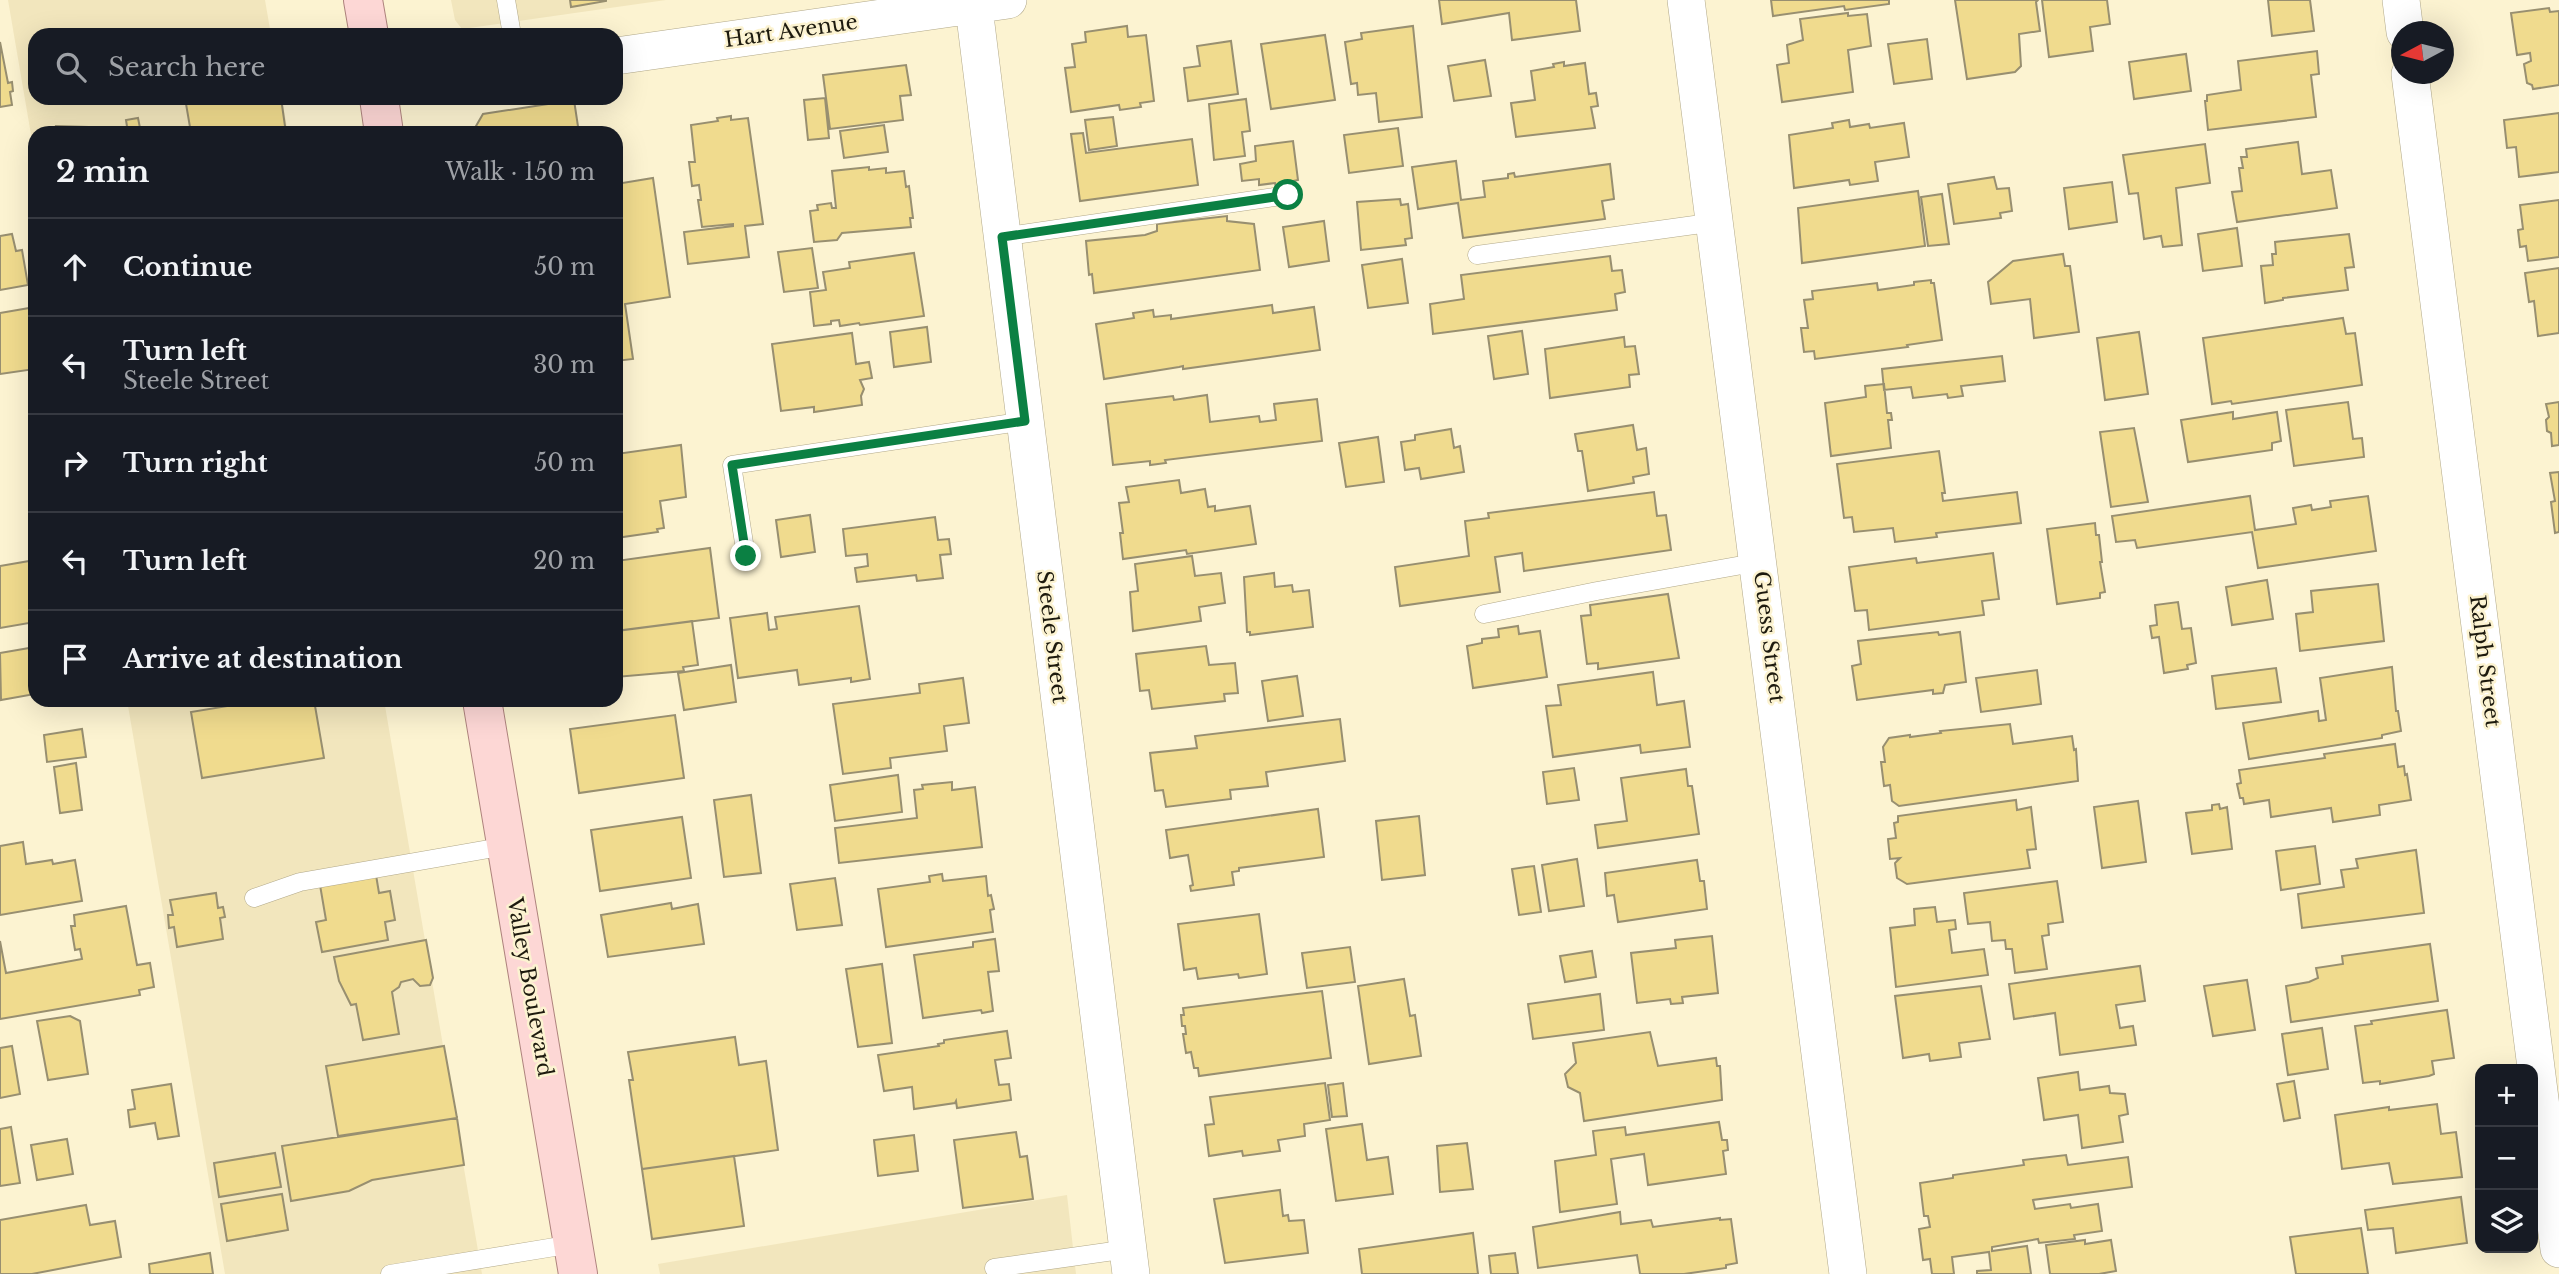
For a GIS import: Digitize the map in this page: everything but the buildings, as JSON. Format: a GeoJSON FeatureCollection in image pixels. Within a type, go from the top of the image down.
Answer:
{"type":"FeatureCollection","features":[{"type":"Feature","properties":{"kind":"main road"},"geometry":{"type":"LineString","coordinates":[[363,0],[368,28]]}},
{"type":"Feature","properties":{"kind":"main road"},"geometry":{"type":"LineString","coordinates":[[380,105],[383,126]]}},
{"type":"Feature","properties":{"kind":"main road","name":"Valley Boulevard"},"geometry":{"type":"LineString","coordinates":[[483,707],[576,1259]]}},
{"type":"Feature","properties":{"kind":"street","name":"Guess Street"},"geometry":{"type":"LineString","coordinates":[[1686,0],[1848,1274]]}},
{"type":"Feature","properties":{"kind":"street"},"geometry":{"type":"LineString","coordinates":[[2401,0],[2404,21]]}},
{"type":"Feature","properties":{"kind":"street","name":"Hart Avenue"},"geometry":{"type":"LineString","coordinates":[[623,55],[985,2]]}},
{"type":"Feature","properties":{"kind":"street","name":"Steele Street"},"geometry":{"type":"LineString","coordinates":[[985,2],[1002,237],[1130,1262]]}},
{"type":"Feature","properties":{"kind":"street","name":"Ralph Street"},"geometry":{"type":"LineString","coordinates":[[2411,84],[2559,1249]]}},
{"type":"Feature","properties":{"kind":"lane"},"geometry":{"type":"LineString","coordinates":[[506,0],[511,28]]}},
{"type":"Feature","properties":{"kind":"lane"},"geometry":{"type":"LineString","coordinates":[[1002,237],[1288,195]]}},
{"type":"Feature","properties":{"kind":"lane"},"geometry":{"type":"LineString","coordinates":[[1477,256],[1716,222]]}},
{"type":"Feature","properties":{"kind":"lane"},"geometry":{"type":"LineString","coordinates":[[746,556],[732,465],[1025,421]]}},
{"type":"Feature","properties":{"kind":"lane"},"geometry":{"type":"LineString","coordinates":[[1484,614],[1597,590],[1759,562]]}},
{"type":"Feature","properties":{"kind":"lane"},"geometry":{"type":"LineString","coordinates":[[254,898],[300,882],[506,846]]}},
{"type":"Feature","properties":{"kind":"lane"},"geometry":{"type":"LineString","coordinates":[[390,1274],[576,1259]]}},
{"type":"Feature","properties":{"kind":"lane"},"geometry":{"type":"LineString","coordinates":[[994,1268],[1130,1262]]}},
{"type":"Feature","properties":{"kind":"shaded area"},"geometry":{"type":"Polygon","coordinates":[[[8,0],[265,0],[270,28],[28,28],[28,105],[283,105],[287,126],[30,126],[8,0]]]}},
{"type":"Feature","properties":{"kind":"shaded area"},"geometry":{"type":"Polygon","coordinates":[[[451,0],[666,0],[469,28],[461,28],[455,20],[451,0]]]}},
{"type":"Feature","properties":{"kind":"shaded area"},"geometry":{"type":"Polygon","coordinates":[[[128,707],[385,707],[482,1274],[225,1274],[128,707]]]}},
{"type":"Feature","properties":{"kind":"shaded area"},"geometry":{"type":"Polygon","coordinates":[[[1067,1195],[1076,1274],[660,1274],[658,1264],[1067,1195]]]}},
{"type":"Feature","properties":{"kind":"route"},"geometry":{"type":"LineString","coordinates":[[746,556],[732,465],[1025,421],[1002,237],[1288,195]]}}]}
